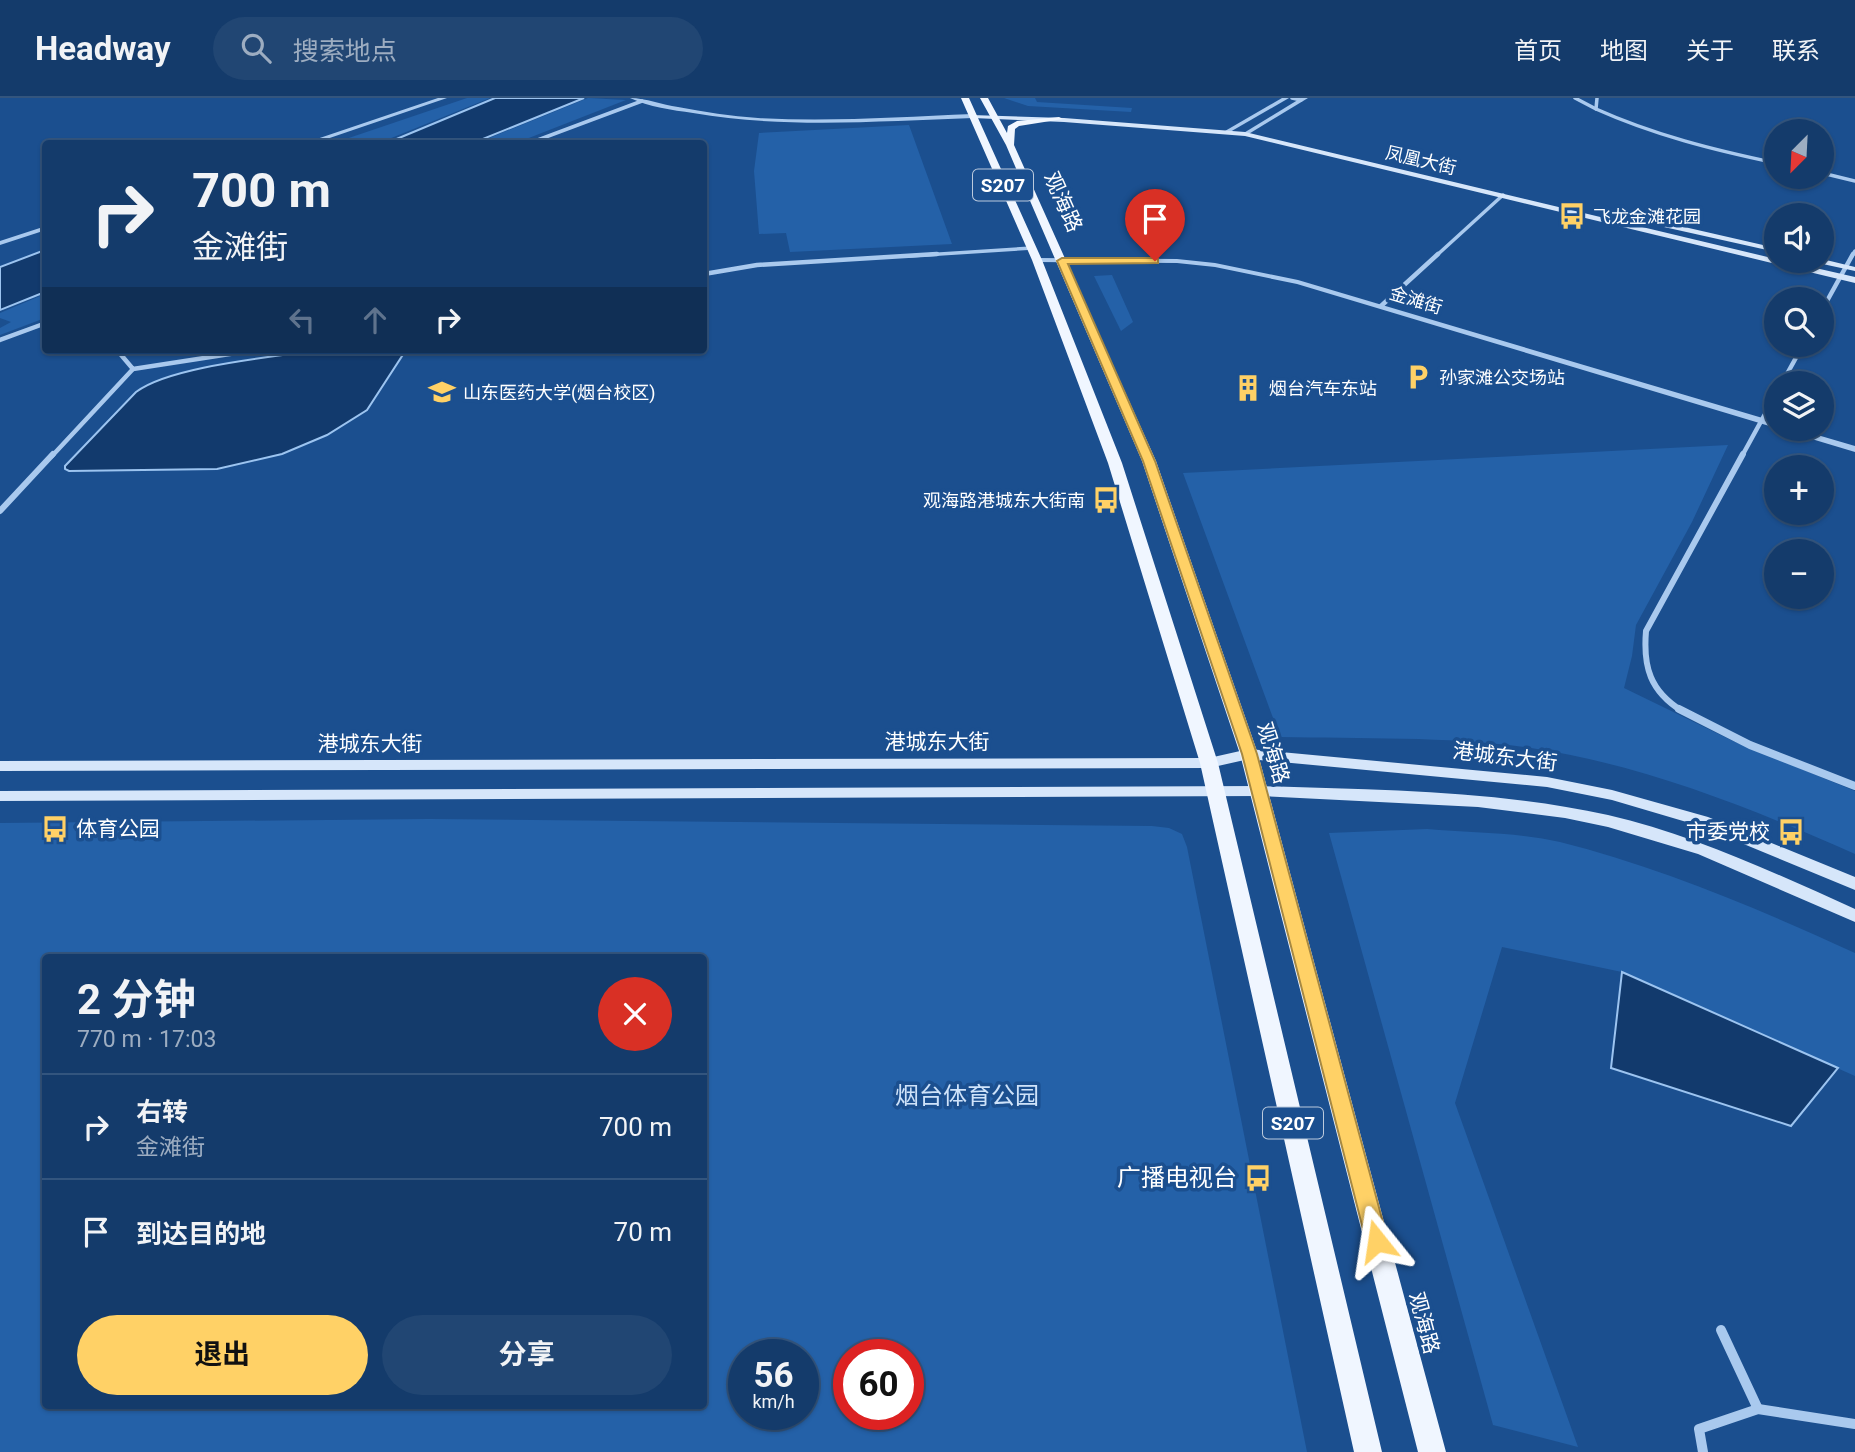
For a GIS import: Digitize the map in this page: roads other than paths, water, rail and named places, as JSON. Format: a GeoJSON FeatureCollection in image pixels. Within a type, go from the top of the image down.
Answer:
{"type":"FeatureCollection","features":[{"type":"Feature","properties":{"kind":"main road","name":"S207"},"geometry":{"type":"LineString","coordinates":[[965,98],[1034,254],[1115,463],[1209,763],[1368,1452]]}},
{"type":"Feature","properties":{"kind":"main road","name":"观海路"},"geometry":{"type":"LineString","coordinates":[[984,98],[1010,145],[1149,461],[1250,754],[1432,1452]]}},
{"type":"Feature","properties":{"kind":"main road","name":"凤凰大街"},"geometry":{"type":"LineString","coordinates":[[990,112],[1228,131],[1305,144],[1618,213]]}},
{"type":"Feature","properties":{"kind":"main road","name":"凤凰大街"},"geometry":{"type":"LineString","coordinates":[[972,113],[1239,125],[1255,128],[1305,144],[1503,195],[1855,280]]}},
{"type":"Feature","properties":{"kind":"main road"},"geometry":{"type":"LineString","coordinates":[[1010,145],[1012,128],[1017,124],[1059,119]]}},
{"type":"Feature","properties":{"kind":"main road"},"geometry":{"type":"LineString","coordinates":[[1658,223],[1764,247]]}},
{"type":"Feature","properties":{"kind":"main road"},"geometry":{"type":"LineString","coordinates":[[1666,234],[1693,239],[1701,236],[1671,226]]}},
{"type":"Feature","properties":{"kind":"main road"},"geometry":{"type":"LineString","coordinates":[[1834,264],[1855,269]]}},
{"type":"Feature","properties":{"kind":"main road","name":"港城东大街"},"geometry":{"type":"LineString","coordinates":[[0,766],[1209,763],[1250,754],[1547,782],[1612,795],[1746,837],[1855,884]]}},
{"type":"Feature","properties":{"kind":"main road"},"geometry":{"type":"LineString","coordinates":[[0,796],[1259,792],[1409,797],[1538,809],[1608,821],[1667,838],[1746,868],[1855,916]]}},
{"type":"Feature","properties":{"kind":"street"},"geometry":{"type":"LineString","coordinates":[[317,140],[444,98]]}},
{"type":"Feature","properties":{"kind":"street"},"geometry":{"type":"LineString","coordinates":[[633,98],[711,114],[774,120],[972,113]]}},
{"type":"Feature","properties":{"kind":"street"},"geometry":{"type":"LineString","coordinates":[[659,98],[716,109],[777,116],[972,113]]}},
{"type":"Feature","properties":{"kind":"street"},"geometry":{"type":"LineString","coordinates":[[1228,131],[1286,98]]}},
{"type":"Feature","properties":{"kind":"street"},"geometry":{"type":"LineString","coordinates":[[1292,98],[1303,99]]}},
{"type":"Feature","properties":{"kind":"street"},"geometry":{"type":"LineString","coordinates":[[1575,98],[1616,118],[1697,144],[1764,160]]}},
{"type":"Feature","properties":{"kind":"street"},"geometry":{"type":"LineString","coordinates":[[1596,108],[1597,98]]}},
{"type":"Feature","properties":{"kind":"street"},"geometry":{"type":"LineString","coordinates":[[1245,134],[1303,99]]}},
{"type":"Feature","properties":{"kind":"street"},"geometry":{"type":"LineString","coordinates":[[538,140],[642,101]]}},
{"type":"Feature","properties":{"kind":"street"},"geometry":{"type":"LineString","coordinates":[[1834,176],[1855,181]]}},
{"type":"Feature","properties":{"kind":"street"},"geometry":{"type":"LineString","coordinates":[[1381,306],[1503,195]]}},
{"type":"Feature","properties":{"kind":"street"},"geometry":{"type":"LineString","coordinates":[[0,243],[42,229]]}},
{"type":"Feature","properties":{"kind":"street"},"geometry":{"type":"LineString","coordinates":[[1834,287],[1855,251]]}},
{"type":"Feature","properties":{"kind":"street"},"geometry":{"type":"LineString","coordinates":[[707,273],[757,265],[1034,254]]}},
{"type":"Feature","properties":{"kind":"street","name":"金滩街"},"geometry":{"type":"LineString","coordinates":[[1034,254],[1062,261],[1177,261],[1215,265],[1298,282],[1762,421]]}},
{"type":"Feature","properties":{"kind":"street"},"geometry":{"type":"LineString","coordinates":[[0,340],[42,324]]}},
{"type":"Feature","properties":{"kind":"street"},"geometry":{"type":"LineString","coordinates":[[120,354],[132,369]]}},
{"type":"Feature","properties":{"kind":"street"},"geometry":{"type":"LineString","coordinates":[[0,511],[132,369],[230,354]]}},
{"type":"Feature","properties":{"kind":"street"},"geometry":{"type":"LineString","coordinates":[[1764,417],[1646,631],[1646,669],[1658,693],[1697,719],[1855,786]]}},
{"type":"Feature","properties":{"kind":"street"},"geometry":{"type":"LineString","coordinates":[[1828,441],[1855,449]]}},
{"type":"Feature","properties":{"kind":"street"},"geometry":{"type":"LineString","coordinates":[[1721,1330],[1758,1409]]}},
{"type":"Feature","properties":{"kind":"street"},"geometry":{"type":"LineString","coordinates":[[1703,1452],[1699,1429],[1758,1409],[1855,1424]]}},
{"type":"Feature","properties":{"kind":"place","name":"飞龙金滩花园"},"geometry":{"type":"Point","coordinates":[1572,216]}},
{"type":"Feature","properties":{"kind":"place","name":"孙家滩公交场站"},"geometry":{"type":"Point","coordinates":[1418,377]}},
{"type":"Feature","properties":{"kind":"place","name":"烟台汽车东站"},"geometry":{"type":"Point","coordinates":[1248,388]}},
{"type":"Feature","properties":{"kind":"place","name":"山东医药大学(烟台校区)"},"geometry":{"type":"Point","coordinates":[442,392]}},
{"type":"Feature","properties":{"kind":"place","name":"观海路港城东大街南"},"geometry":{"type":"Point","coordinates":[1106,500]}},
{"type":"Feature","properties":{"kind":"place","name":"体育公园"},"geometry":{"type":"Point","coordinates":[55,829]}},
{"type":"Feature","properties":{"kind":"place","name":"市委党校"},"geometry":{"type":"Point","coordinates":[1791,832]}},
{"type":"Feature","properties":{"kind":"place","name":"广播电视台"},"geometry":{"type":"Point","coordinates":[1258,1178]}},
{"type":"Feature","properties":{"kind":"park label","name":"烟台体育公园"},"geometry":{"type":"Point","coordinates":[967,1096]}}]}
